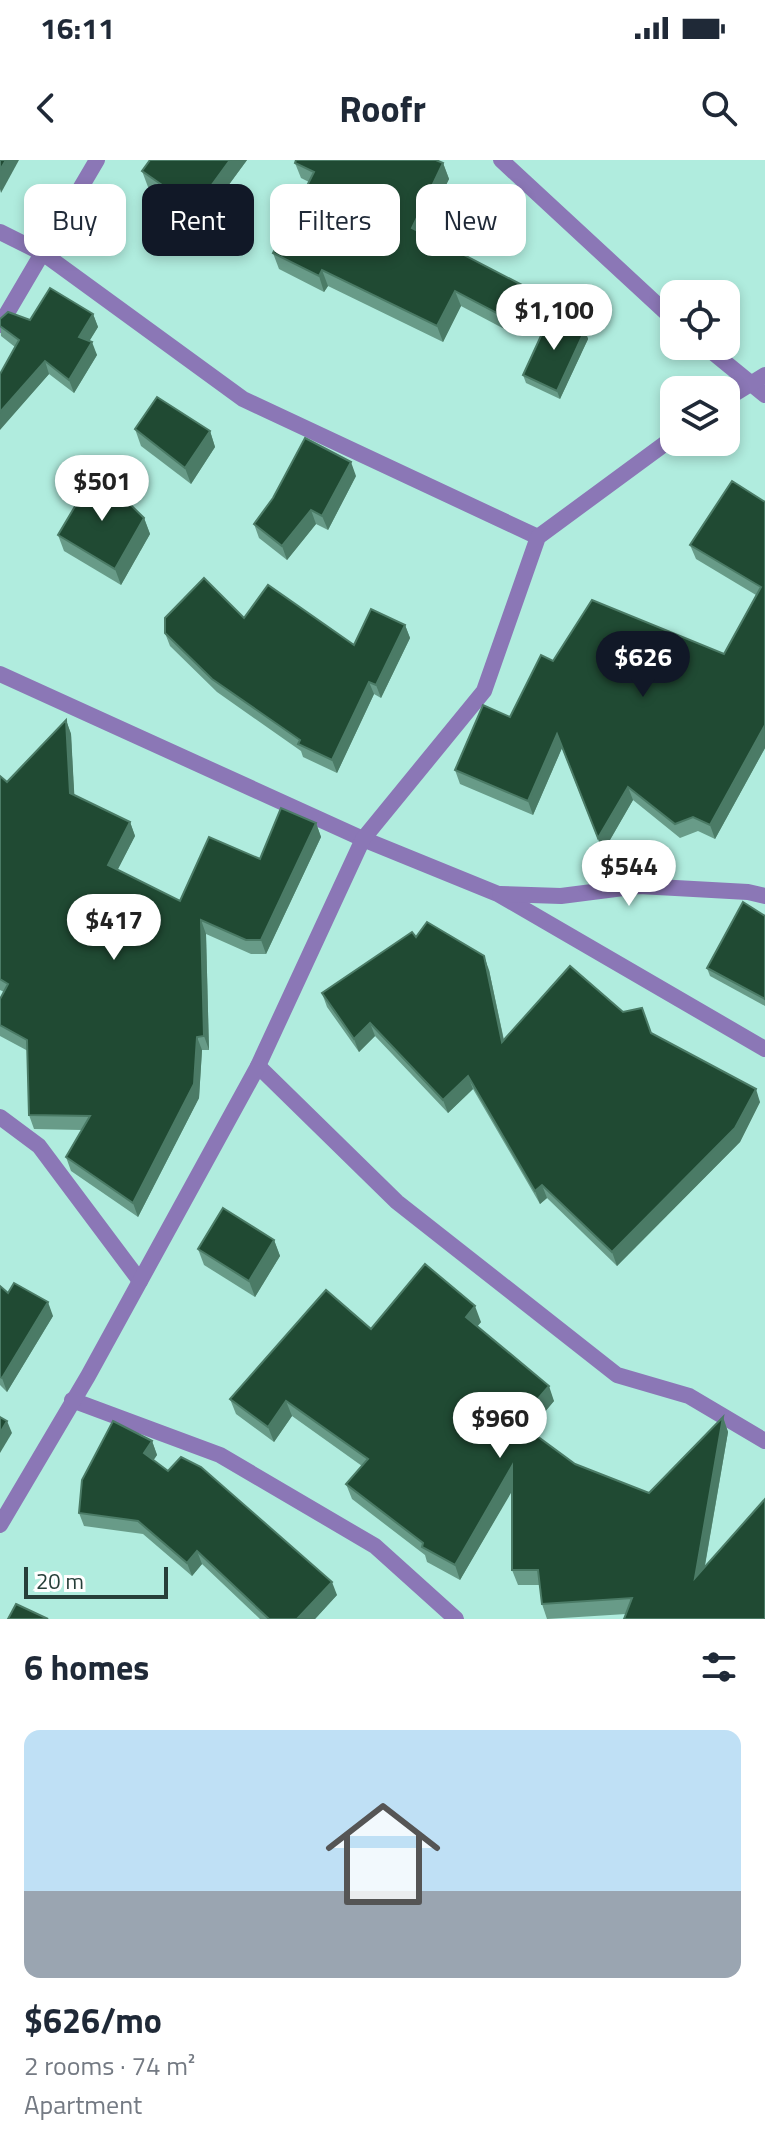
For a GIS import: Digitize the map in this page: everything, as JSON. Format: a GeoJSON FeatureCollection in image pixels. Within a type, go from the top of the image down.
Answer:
{"type":"FeatureCollection","features":[{"type":"Feature","properties":{"kind":"street"},"geometry":{"type":"LineString","coordinates":[[83,184],[97,160]]}},
{"type":"Feature","properties":{"kind":"street"},"geometry":{"type":"LineString","coordinates":[[501,160],[660,307]]}},
{"type":"Feature","properties":{"kind":"street"},"geometry":{"type":"LineString","coordinates":[[0,232],[24,244]]}},
{"type":"Feature","properties":{"kind":"street"},"geometry":{"type":"LineString","coordinates":[[0,325],[43,256]]}},
{"type":"Feature","properties":{"kind":"street"},"geometry":{"type":"LineString","coordinates":[[47,256],[243,399],[538,537]]}},
{"type":"Feature","properties":{"kind":"street"},"geometry":{"type":"LineString","coordinates":[[721,360],[765,395]]}},
{"type":"Feature","properties":{"kind":"street"},"geometry":{"type":"LineString","coordinates":[[740,389],[765,375]]}},
{"type":"Feature","properties":{"kind":"street"},"geometry":{"type":"LineString","coordinates":[[0,1525],[140,1281],[258,1066],[363,839],[484,691],[538,537],[660,447]]}},
{"type":"Feature","properties":{"kind":"street"},"geometry":{"type":"LineString","coordinates":[[0,674],[363,839],[498,894],[765,1049]]}},
{"type":"Feature","properties":{"kind":"street"},"geometry":{"type":"LineString","coordinates":[[498,894],[561,896],[639,886],[748,892],[765,896]]}},
{"type":"Feature","properties":{"kind":"street"},"geometry":{"type":"LineString","coordinates":[[258,1066],[397,1202],[617,1375],[689,1396],[765,1441]]}},
{"type":"Feature","properties":{"kind":"street"},"geometry":{"type":"LineString","coordinates":[[0,1117],[39,1146],[140,1281]]}},
{"type":"Feature","properties":{"kind":"street"},"geometry":{"type":"LineString","coordinates":[[72,1400],[220,1455],[375,1546],[456,1619]]}},
{"type":"Feature","properties":{"kind":"building"},"geometry":{"type":"Polygon","coordinates":[[[150,160],[230,160],[212,184],[161,184],[142,171],[150,160]]]}},
{"type":"Feature","properties":{"kind":"building"},"geometry":{"type":"Polygon","coordinates":[[[296,160],[436,160],[443,163],[433,184],[416,184],[416,220],[412,228],[416,230],[416,256],[466,256],[522,285],[506,318],[455,291],[437,326],[322,270],[319,276],[279,256],[400,256],[400,184],[308,184],[314,172],[295,163],[296,160]]]}},
{"type":"Feature","properties":{"kind":"building"},"geometry":{"type":"Polygon","coordinates":[[[50,288],[93,314],[79,337],[92,342],[69,380],[45,361],[0,412],[0,374],[19,340],[0,326],[0,319],[8,312],[30,320],[50,288]]]}},
{"type":"Feature","properties":{"kind":"building"},"geometry":{"type":"Polygon","coordinates":[[[551,314],[585,330],[557,391],[523,375],[551,314]]]}},
{"type":"Feature","properties":{"kind":"building"},"geometry":{"type":"Polygon","coordinates":[[[157,397],[210,431],[185,468],[135,429],[157,397]]]}},
{"type":"Feature","properties":{"kind":"building"},"geometry":{"type":"Polygon","coordinates":[[[305,438],[351,462],[322,516],[311,510],[282,546],[254,524],[273,498],[305,438]]]}},
{"type":"Feature","properties":{"kind":"building"},"geometry":{"type":"Polygon","coordinates":[[[96,471],[144,518],[115,569],[58,535],[96,471]]]}},
{"type":"Feature","properties":{"kind":"building"},"geometry":{"type":"Polygon","coordinates":[[[732,481],[765,502],[765,725],[710,825],[693,817],[675,824],[628,787],[598,838],[557,734],[528,801],[455,770],[483,705],[510,717],[541,655],[553,661],[592,600],[724,654],[761,587],[690,545],[732,481]]]}},
{"type":"Feature","properties":{"kind":"building"},"geometry":{"type":"Polygon","coordinates":[[[204,578],[244,618],[268,585],[354,645],[371,609],[405,625],[376,685],[369,682],[332,760],[298,744],[300,740],[212,679],[165,633],[165,618],[204,578]]]}},
{"type":"Feature","properties":{"kind":"building"},"geometry":{"type":"Polygon","coordinates":[[[66,720],[70,793],[130,822],[108,865],[180,901],[209,837],[260,859],[281,808],[316,823],[261,940],[246,940],[201,920],[204,1036],[197,1037],[194,1084],[133,1203],[66,1157],[90,1116],[29,1115],[27,1040],[0,1025],[0,999],[8,984],[0,979],[0,776],[7,782],[66,720]]]}},
{"type":"Feature","properties":{"kind":"building"},"geometry":{"type":"Polygon","coordinates":[[[743,902],[765,916],[765,999],[707,968],[743,902]]]}},
{"type":"Feature","properties":{"kind":"building"},"geometry":{"type":"Polygon","coordinates":[[[427,922],[484,956],[502,1042],[570,966],[623,1012],[642,1008],[651,1033],[756,1089],[735,1128],[612,1252],[542,1185],[535,1191],[468,1076],[443,1100],[370,1023],[354,1039],[322,993],[412,932],[416,937],[427,922]]]}},
{"type":"Feature","properties":{"kind":"building"},"geometry":{"type":"Polygon","coordinates":[[[223,1208],[274,1240],[249,1281],[198,1249],[223,1208]]]}},
{"type":"Feature","properties":{"kind":"building"},"geometry":{"type":"Polygon","coordinates":[[[425,1264],[475,1306],[466,1317],[549,1386],[518,1422],[575,1464],[649,1493],[723,1417],[695,1578],[765,1499],[765,1619],[624,1619],[632,1598],[542,1604],[538,1570],[512,1570],[512,1466],[455,1565],[422,1547],[423,1543],[346,1484],[368,1459],[286,1401],[268,1427],[230,1399],[326,1290],[371,1329],[425,1264]]]}},
{"type":"Feature","properties":{"kind":"building"},"geometry":{"type":"Polygon","coordinates":[[[14,1283],[48,1302],[2,1378],[0,1286],[8,1293],[14,1283]]]}},
{"type":"Feature","properties":{"kind":"building"},"geometry":{"type":"Polygon","coordinates":[[[0,1417],[7,1421],[0,1433],[0,1417]]]}},
{"type":"Feature","properties":{"kind":"building"},"geometry":{"type":"Polygon","coordinates":[[[113,1421],[152,1441],[144,1453],[168,1471],[181,1457],[201,1467],[332,1582],[297,1619],[269,1619],[197,1551],[187,1563],[138,1521],[79,1513],[82,1480],[113,1421]]]}},
{"type":"Feature","properties":{"kind":"building"},"geometry":{"type":"Polygon","coordinates":[[[16,1604],[48,1619],[8,1619],[16,1604]]]}}]}
